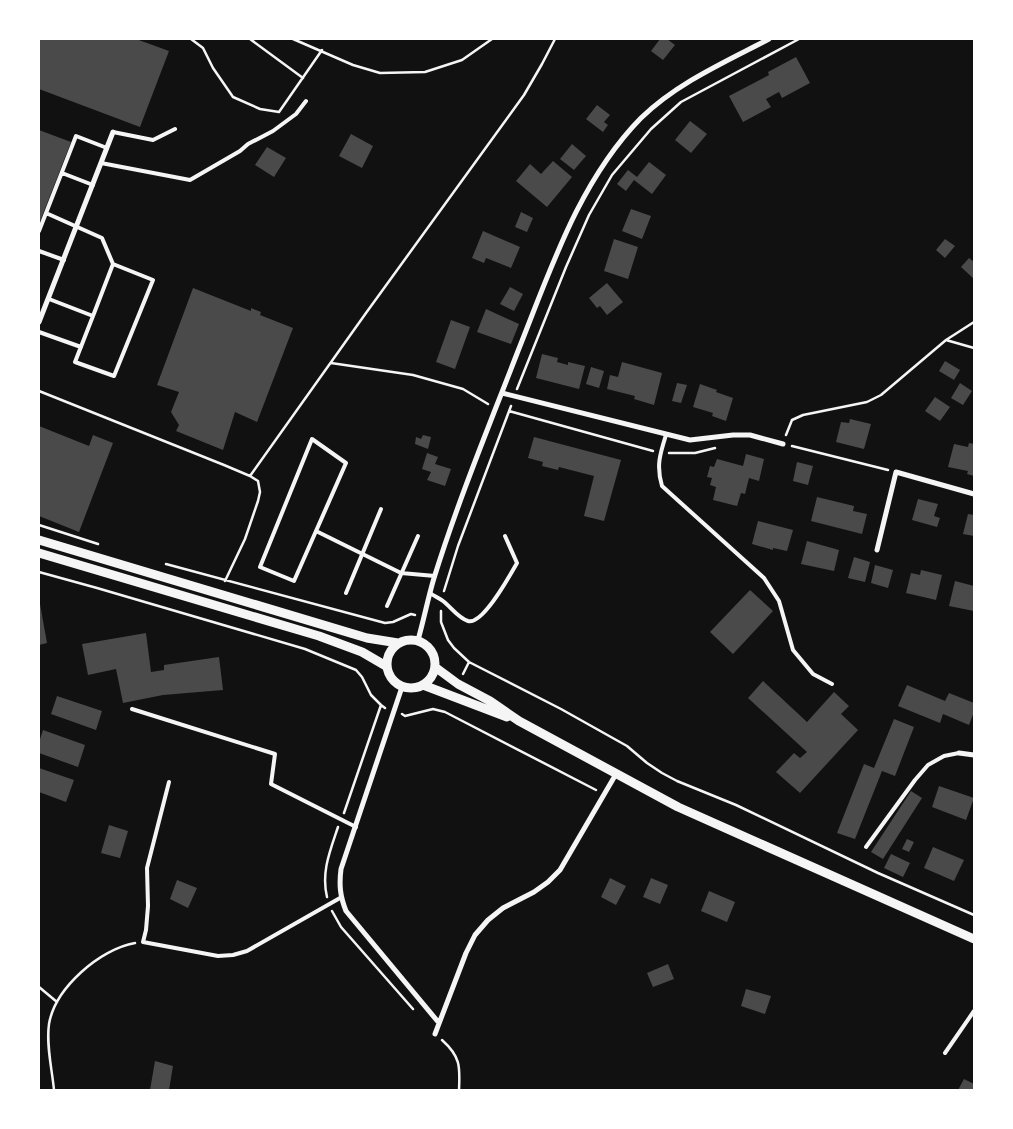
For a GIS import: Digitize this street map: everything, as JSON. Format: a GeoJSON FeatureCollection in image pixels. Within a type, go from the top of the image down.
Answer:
{"type":"FeatureCollection","features":[{"type":"Feature","properties":{"kind":"street"},"geometry":{"type":"LineString","coordinates":[[418,640],[435,576],[502,393],[554,260],[578,208],[602,168],[624,138],[642,118],[674,91],[769,39]]}},
{"type":"Feature","properties":{"kind":"street"},"geometry":{"type":"LineString","coordinates":[[39,322],[42,307],[49,298],[113,132]]}},
{"type":"Feature","properties":{"kind":"street"},"geometry":{"type":"LineString","coordinates":[[502,393],[690,440],[750,435],[783,444]]}},
{"type":"Feature","properties":{"kind":"street"},"geometry":{"type":"LineString","coordinates":[[877,550],[896,472],[974,494]]}},
{"type":"Feature","properties":{"kind":"street"},"geometry":{"type":"LineString","coordinates":[[39,540],[367,638],[398,643]]}},
{"type":"Feature","properties":{"kind":"street"},"geometry":{"type":"LineString","coordinates":[[39,553],[319,636],[362,652],[386,666],[392,679],[402,687],[416,688],[422,685],[432,676],[435,667],[432,652],[424,643],[418,640],[404,640],[398,643],[389,653],[386,666]]}},
{"type":"Feature","properties":{"kind":"street"},"geometry":{"type":"LineString","coordinates":[[435,667],[458,684],[490,701],[519,721],[678,807],[974,939]]}},
{"type":"Feature","properties":{"kind":"street"},"geometry":{"type":"LineString","coordinates":[[422,685],[519,721]]}},
{"type":"Feature","properties":{"kind":"street"},"geometry":{"type":"LineString","coordinates":[[402,687],[341,869],[340,898],[346,911],[438,1023]]}},
{"type":"Feature","properties":{"kind":"street"},"geometry":{"type":"LineString","coordinates":[[959,753],[974,755]]}},
{"type":"Feature","properties":{"kind":"street"},"geometry":{"type":"LineString","coordinates":[[435,1034],[466,953],[475,935],[488,920],[503,908],[534,892],[560,870],[616,774]]}},
{"type":"Feature","properties":{"kind":"lane"},"geometry":{"type":"LineString","coordinates":[[101,163],[190,180],[240,151],[248,144],[273,132],[296,114],[306,101]]}},
{"type":"Feature","properties":{"kind":"lane"},"geometry":{"type":"LineString","coordinates":[[113,132],[153,140],[175,129]]}},
{"type":"Feature","properties":{"kind":"lane"},"geometry":{"type":"LineString","coordinates":[[39,231],[76,136],[107,148]]}},
{"type":"Feature","properties":{"kind":"lane"},"geometry":{"type":"LineString","coordinates":[[62,173],[93,185]]}},
{"type":"Feature","properties":{"kind":"lane"},"geometry":{"type":"LineString","coordinates":[[46,214],[102,238],[113,264],[75,362],[114,376],[153,280],[113,264]]}},
{"type":"Feature","properties":{"kind":"lane"},"geometry":{"type":"LineString","coordinates":[[39,251],[64,260]]}},
{"type":"Feature","properties":{"kind":"lane"},"geometry":{"type":"LineString","coordinates":[[49,298],[93,316]]}},
{"type":"Feature","properties":{"kind":"lane"},"geometry":{"type":"LineString","coordinates":[[39,332],[81,347]]}},
{"type":"Feature","properties":{"kind":"lane"},"geometry":{"type":"LineString","coordinates":[[666,435],[660,453],[657,472],[662,486],[764,578],[779,601],[793,650],[813,674],[832,684]]}},
{"type":"Feature","properties":{"kind":"lane"},"geometry":{"type":"LineString","coordinates":[[312,439],[346,462],[316,531],[294,581],[260,567],[312,439]]}},
{"type":"Feature","properties":{"kind":"lane"},"geometry":{"type":"LineString","coordinates":[[346,593],[381,509]]}},
{"type":"Feature","properties":{"kind":"lane"},"geometry":{"type":"LineString","coordinates":[[316,531],[401,573],[435,576]]}},
{"type":"Feature","properties":{"kind":"lane"},"geometry":{"type":"LineString","coordinates":[[387,606],[418,536]]}},
{"type":"Feature","properties":{"kind":"lane"},"geometry":{"type":"LineString","coordinates":[[430,593],[441,599],[469,622],[477,620],[488,609],[518,563],[504,536]]}},
{"type":"Feature","properties":{"kind":"lane"},"geometry":{"type":"LineString","coordinates":[[132,709],[274,754],[271,784],[356,827]]}},
{"type":"Feature","properties":{"kind":"lane"},"geometry":{"type":"LineString","coordinates":[[866,847],[928,765],[944,756],[959,753]]}},
{"type":"Feature","properties":{"kind":"lane"},"geometry":{"type":"LineString","coordinates":[[169,782],[147,868],[148,906],[143,942],[218,956],[233,955],[247,951],[329,906],[340,898]]}},
{"type":"Feature","properties":{"kind":"lane"},"geometry":{"type":"LineString","coordinates":[[945,1053],[974,1011]]}},
{"type":"Feature","properties":{"kind":"path"},"geometry":{"type":"LineString","coordinates":[[191,39],[203,48],[213,68],[233,97],[260,109],[279,112],[322,50]]}},
{"type":"Feature","properties":{"kind":"path"},"geometry":{"type":"LineString","coordinates":[[250,39],[303,78]]}},
{"type":"Feature","properties":{"kind":"path"},"geometry":{"type":"LineString","coordinates":[[293,39],[354,65],[380,73],[425,72],[462,60],[492,39]]}},
{"type":"Feature","properties":{"kind":"path"},"geometry":{"type":"LineString","coordinates":[[250,476],[524,95],[555,39]]}},
{"type":"Feature","properties":{"kind":"path"},"geometry":{"type":"LineString","coordinates":[[799,39],[682,102],[651,129],[612,176],[588,215],[514,396],[458,546],[441,599],[441,622],[448,640],[469,662],[562,709],[627,746],[647,763],[677,781],[736,805],[861,866],[974,916]]}},
{"type":"Feature","properties":{"kind":"path"},"geometry":{"type":"LineString","coordinates":[[783,444],[792,420],[803,415],[867,402],[881,395],[946,340],[974,322]]}},
{"type":"Feature","properties":{"kind":"path"},"geometry":{"type":"LineString","coordinates":[[946,340],[974,348]]}},
{"type":"Feature","properties":{"kind":"path"},"geometry":{"type":"LineString","coordinates":[[39,391],[250,476],[258,481],[260,492],[258,501],[245,539],[225,581]]}},
{"type":"Feature","properties":{"kind":"path"},"geometry":{"type":"LineString","coordinates":[[39,525],[105,546]]}},
{"type":"Feature","properties":{"kind":"path"},"geometry":{"type":"LineString","coordinates":[[160,563],[385,623],[394,622],[411,614]]}},
{"type":"Feature","properties":{"kind":"path"},"geometry":{"type":"LineString","coordinates":[[39,572],[306,649],[356,670],[362,677],[371,695],[381,705],[395,712],[405,716],[433,709],[445,712],[604,794]]}},
{"type":"Feature","properties":{"kind":"path"},"geometry":{"type":"LineString","coordinates":[[381,705],[328,856],[324,874],[324,887],[329,906],[341,927],[416,1012]]}},
{"type":"Feature","properties":{"kind":"path"},"geometry":{"type":"LineString","coordinates":[[54,1090],[48,1033],[51,1014],[57,1002],[77,977],[109,951],[143,942]]}},
{"type":"Feature","properties":{"kind":"path"},"geometry":{"type":"LineString","coordinates":[[39,987],[57,1002]]}},
{"type":"Feature","properties":{"kind":"path"},"geometry":{"type":"LineString","coordinates":[[435,1034],[452,1049],[458,1060],[460,1069],[459,1090]]}},
{"type":"Feature","properties":{"kind":"building"},"geometry":{"type":"Polygon","coordinates":[[[39,39],[136,39],[169,51],[140,127],[39,89],[39,39]]]}},
{"type":"Feature","properties":{"kind":"building"},"geometry":{"type":"Polygon","coordinates":[[[660,39],[667,39],[675,45],[663,60],[651,51],[660,39]]]}},
{"type":"Feature","properties":{"kind":"building"},"geometry":{"type":"Polygon","coordinates":[[[796,57],[810,83],[782,98],[779,92],[766,99],[771,107],[743,122],[729,96],[769,75],[768,72],[796,57]]]}},
{"type":"Feature","properties":{"kind":"building"},"geometry":{"type":"Polygon","coordinates":[[[597,105],[610,115],[604,122],[608,125],[603,132],[586,119],[597,105]]]}},
{"type":"Feature","properties":{"kind":"building"},"geometry":{"type":"Polygon","coordinates":[[[690,121],[707,134],[691,153],[675,140],[690,121]]]}},
{"type":"Feature","properties":{"kind":"building"},"geometry":{"type":"Polygon","coordinates":[[[39,130],[71,142],[39,224],[39,130]]]}},
{"type":"Feature","properties":{"kind":"building"},"geometry":{"type":"Polygon","coordinates":[[[351,134],[373,146],[362,168],[339,156],[351,134]]]}},
{"type":"Feature","properties":{"kind":"building"},"geometry":{"type":"Polygon","coordinates":[[[572,144],[586,156],[574,170],[560,159],[572,144]]]}},
{"type":"Feature","properties":{"kind":"building"},"geometry":{"type":"Polygon","coordinates":[[[267,147],[286,158],[274,177],[255,165],[267,147]]]}},
{"type":"Feature","properties":{"kind":"building"},"geometry":{"type":"Polygon","coordinates":[[[553,161],[572,177],[547,207],[516,181],[530,164],[541,174],[553,161]]]}},
{"type":"Feature","properties":{"kind":"building"},"geometry":{"type":"Polygon","coordinates":[[[649,162],[666,175],[652,194],[634,180],[626,191],[617,184],[628,170],[637,177],[649,162]]]}},
{"type":"Feature","properties":{"kind":"building"},"geometry":{"type":"Polygon","coordinates":[[[631,209],[651,216],[642,239],[622,231],[631,209]]]}},
{"type":"Feature","properties":{"kind":"building"},"geometry":{"type":"Polygon","coordinates":[[[521,212],[533,218],[527,232],[515,227],[521,212]]]}},
{"type":"Feature","properties":{"kind":"building"},"geometry":{"type":"Polygon","coordinates":[[[483,231],[520,247],[511,268],[486,258],[484,263],[472,258],[483,231]]]}},
{"type":"Feature","properties":{"kind":"building"},"geometry":{"type":"Polygon","coordinates":[[[614,239],[638,247],[628,279],[604,271],[614,239]]]}},
{"type":"Feature","properties":{"kind":"building"},"geometry":{"type":"Polygon","coordinates":[[[945,239],[955,246],[945,258],[936,250],[945,239]]]}},
{"type":"Feature","properties":{"kind":"building"},"geometry":{"type":"Polygon","coordinates":[[[969,258],[974,262],[974,279],[961,267],[969,258]]]}},
{"type":"Feature","properties":{"kind":"building"},"geometry":{"type":"Polygon","coordinates":[[[607,283],[623,302],[607,315],[600,306],[597,308],[589,298],[607,283]]]}},
{"type":"Feature","properties":{"kind":"building"},"geometry":{"type":"Polygon","coordinates":[[[510,287],[523,294],[514,311],[500,304],[510,287]]]}},
{"type":"Feature","properties":{"kind":"building"},"geometry":{"type":"Polygon","coordinates":[[[193,288],[251,311],[251,308],[261,312],[260,315],[293,328],[257,422],[235,412],[223,450],[176,431],[179,425],[171,412],[179,392],[157,385],[193,288]]]}},
{"type":"Feature","properties":{"kind":"building"},"geometry":{"type":"Polygon","coordinates":[[[486,309],[519,324],[511,344],[477,332],[486,309]]]}},
{"type":"Feature","properties":{"kind":"building"},"geometry":{"type":"Polygon","coordinates":[[[451,320],[470,327],[455,369],[436,362],[451,320]]]}},
{"type":"Feature","properties":{"kind":"building"},"geometry":{"type":"Polygon","coordinates":[[[542,354],[558,358],[557,362],[568,365],[568,362],[585,366],[579,389],[536,378],[542,354]]]}},
{"type":"Feature","properties":{"kind":"building"},"geometry":{"type":"Polygon","coordinates":[[[945,361],[960,370],[954,380],[939,371],[945,361]]]}},
{"type":"Feature","properties":{"kind":"building"},"geometry":{"type":"Polygon","coordinates":[[[622,362],[662,373],[654,405],[634,399],[635,396],[607,389],[610,375],[618,377],[622,362]]]}},
{"type":"Feature","properties":{"kind":"building"},"geometry":{"type":"Polygon","coordinates":[[[591,367],[604,371],[599,388],[586,384],[591,367]]]}},
{"type":"Feature","properties":{"kind":"building"},"geometry":{"type":"Polygon","coordinates":[[[677,383],[687,385],[681,403],[672,401],[677,383]]]}},
{"type":"Feature","properties":{"kind":"building"},"geometry":{"type":"Polygon","coordinates":[[[960,383],[972,391],[963,405],[951,398],[960,383]]]}},
{"type":"Feature","properties":{"kind":"building"},"geometry":{"type":"Polygon","coordinates":[[[700,384],[733,398],[726,421],[712,416],[713,413],[693,407],[700,384]]]}},
{"type":"Feature","properties":{"kind":"building"},"geometry":{"type":"Polygon","coordinates":[[[935,397],[950,407],[940,421],[925,411],[935,397]]]}},
{"type":"Feature","properties":{"kind":"building"},"geometry":{"type":"Polygon","coordinates":[[[850,419],[871,424],[864,449],[836,442],[841,422],[849,423],[850,419]]]}},
{"type":"Feature","properties":{"kind":"building"},"geometry":{"type":"Polygon","coordinates":[[[39,426],[89,446],[93,435],[113,443],[79,532],[39,516],[39,426]]]}},
{"type":"Feature","properties":{"kind":"building"},"geometry":{"type":"Polygon","coordinates":[[[423,435],[431,437],[428,449],[415,444],[416,437],[421,439],[423,435]]]}},
{"type":"Feature","properties":{"kind":"building"},"geometry":{"type":"Polygon","coordinates":[[[534,437],[621,460],[604,521],[584,516],[594,476],[559,467],[558,470],[542,466],[543,462],[528,458],[534,437]]]}},
{"type":"Feature","properties":{"kind":"building"},"geometry":{"type":"Polygon","coordinates":[[[969,443],[974,444],[974,476],[967,474],[968,471],[948,467],[954,444],[968,447],[969,443]]]}},
{"type":"Feature","properties":{"kind":"building"},"geometry":{"type":"Polygon","coordinates":[[[427,453],[438,457],[435,464],[451,469],[445,486],[427,480],[431,472],[422,469],[427,453]]]}},
{"type":"Feature","properties":{"kind":"building"},"geometry":{"type":"Polygon","coordinates":[[[746,454],[764,459],[759,481],[749,478],[745,494],[741,493],[737,506],[713,500],[716,487],[710,485],[712,478],[707,477],[710,466],[714,467],[717,459],[743,466],[746,454]]]}},
{"type":"Feature","properties":{"kind":"building"},"geometry":{"type":"Polygon","coordinates":[[[797,462],[813,466],[808,485],[793,481],[797,462]]]}},
{"type":"Feature","properties":{"kind":"building"},"geometry":{"type":"Polygon","coordinates":[[[817,497],[854,506],[853,511],[867,514],[862,534],[811,521],[817,497]]]}},
{"type":"Feature","properties":{"kind":"building"},"geometry":{"type":"Polygon","coordinates":[[[918,499],[938,504],[934,516],[940,518],[937,527],[912,520],[918,499]]]}},
{"type":"Feature","properties":{"kind":"building"},"geometry":{"type":"Polygon","coordinates":[[[968,514],[974,515],[974,536],[963,534],[968,514]]]}},
{"type":"Feature","properties":{"kind":"building"},"geometry":{"type":"Polygon","coordinates":[[[758,521],[793,530],[787,551],[773,548],[773,550],[752,544],[758,521]]]}},
{"type":"Feature","properties":{"kind":"building"},"geometry":{"type":"Polygon","coordinates":[[[807,541],[839,550],[834,571],[801,564],[807,541]]]}},
{"type":"Feature","properties":{"kind":"building"},"geometry":{"type":"Polygon","coordinates":[[[854,557],[870,562],[865,582],[848,578],[854,557]]]}},
{"type":"Feature","properties":{"kind":"building"},"geometry":{"type":"Polygon","coordinates":[[[875,565],[893,570],[888,588],[871,583],[875,565]]]}},
{"type":"Feature","properties":{"kind":"building"},"geometry":{"type":"Polygon","coordinates":[[[921,570],[942,575],[936,600],[906,593],[911,573],[920,575],[921,570]]]}},
{"type":"Feature","properties":{"kind":"building"},"geometry":{"type":"Polygon","coordinates":[[[955,581],[974,586],[974,611],[949,606],[955,581]]]}},
{"type":"Feature","properties":{"kind":"building"},"geometry":{"type":"Polygon","coordinates":[[[750,590],[773,611],[733,654],[710,632],[750,590]]]}},
{"type":"Feature","properties":{"kind":"building"},"geometry":{"type":"Polygon","coordinates":[[[39,604],[47,643],[39,645],[39,604]]]}},
{"type":"Feature","properties":{"kind":"building"},"geometry":{"type":"Polygon","coordinates":[[[146,633],[151,672],[164,670],[164,665],[219,657],[223,690],[163,695],[123,703],[116,669],[88,675],[82,644],[146,633]]]}},
{"type":"Feature","properties":{"kind":"building"},"geometry":{"type":"Polygon","coordinates":[[[763,681],[807,722],[834,692],[849,706],[841,714],[858,730],[800,793],[776,772],[794,753],[800,758],[807,752],[748,698],[763,681]]]}},
{"type":"Feature","properties":{"kind":"building"},"geometry":{"type":"Polygon","coordinates":[[[907,685],[945,701],[949,693],[974,703],[974,712],[969,725],[943,714],[940,723],[898,706],[907,685]]]}},
{"type":"Feature","properties":{"kind":"building"},"geometry":{"type":"Polygon","coordinates":[[[57,696],[102,711],[96,730],[51,714],[57,696]]]}},
{"type":"Feature","properties":{"kind":"building"},"geometry":{"type":"Polygon","coordinates":[[[894,719],[914,727],[895,776],[882,771],[855,839],[837,833],[864,764],[874,768],[894,719]]]}},
{"type":"Feature","properties":{"kind":"building"},"geometry":{"type":"Polygon","coordinates":[[[43,730],[85,745],[78,767],[39,753],[39,742],[43,730]]]}},
{"type":"Feature","properties":{"kind":"building"},"geometry":{"type":"Polygon","coordinates":[[[39,768],[74,780],[66,802],[39,792],[39,768]]]}},
{"type":"Feature","properties":{"kind":"building"},"geometry":{"type":"Polygon","coordinates":[[[939,786],[974,798],[966,820],[932,807],[939,786]]]}},
{"type":"Feature","properties":{"kind":"building"},"geometry":{"type":"Polygon","coordinates":[[[911,791],[922,798],[883,859],[871,852],[911,791]]]}},
{"type":"Feature","properties":{"kind":"building"},"geometry":{"type":"Polygon","coordinates":[[[109,825],[128,831],[120,858],[101,853],[109,825]]]}},
{"type":"Feature","properties":{"kind":"building"},"geometry":{"type":"Polygon","coordinates":[[[907,839],[914,842],[909,852],[902,849],[907,839]]]}},
{"type":"Feature","properties":{"kind":"building"},"geometry":{"type":"Polygon","coordinates":[[[933,847],[964,860],[954,881],[924,868],[933,847]]]}},
{"type":"Feature","properties":{"kind":"building"},"geometry":{"type":"Polygon","coordinates":[[[891,854],[910,863],[903,877],[884,868],[891,854]]]}},
{"type":"Feature","properties":{"kind":"building"},"geometry":{"type":"Polygon","coordinates":[[[610,878],[626,886],[616,905],[601,897],[610,878]]]}},
{"type":"Feature","properties":{"kind":"building"},"geometry":{"type":"Polygon","coordinates":[[[651,878],[668,885],[660,904],[643,897],[651,878]]]}},
{"type":"Feature","properties":{"kind":"building"},"geometry":{"type":"Polygon","coordinates":[[[177,880],[197,888],[188,908],[170,899],[177,880]]]}},
{"type":"Feature","properties":{"kind":"building"},"geometry":{"type":"Polygon","coordinates":[[[709,891],[735,902],[727,922],[701,911],[709,891]]]}},
{"type":"Feature","properties":{"kind":"building"},"geometry":{"type":"Polygon","coordinates":[[[668,964],[674,979],[653,987],[647,973],[668,964]]]}},
{"type":"Feature","properties":{"kind":"building"},"geometry":{"type":"Polygon","coordinates":[[[746,989],[771,996],[765,1014],[741,1006],[746,989]]]}},
{"type":"Feature","properties":{"kind":"building"},"geometry":{"type":"Polygon","coordinates":[[[155,1061],[173,1066],[169,1090],[150,1090],[155,1061]]]}},
{"type":"Feature","properties":{"kind":"building"},"geometry":{"type":"Polygon","coordinates":[[[964,1079],[974,1084],[974,1090],[958,1090],[964,1079]]]}}]}
